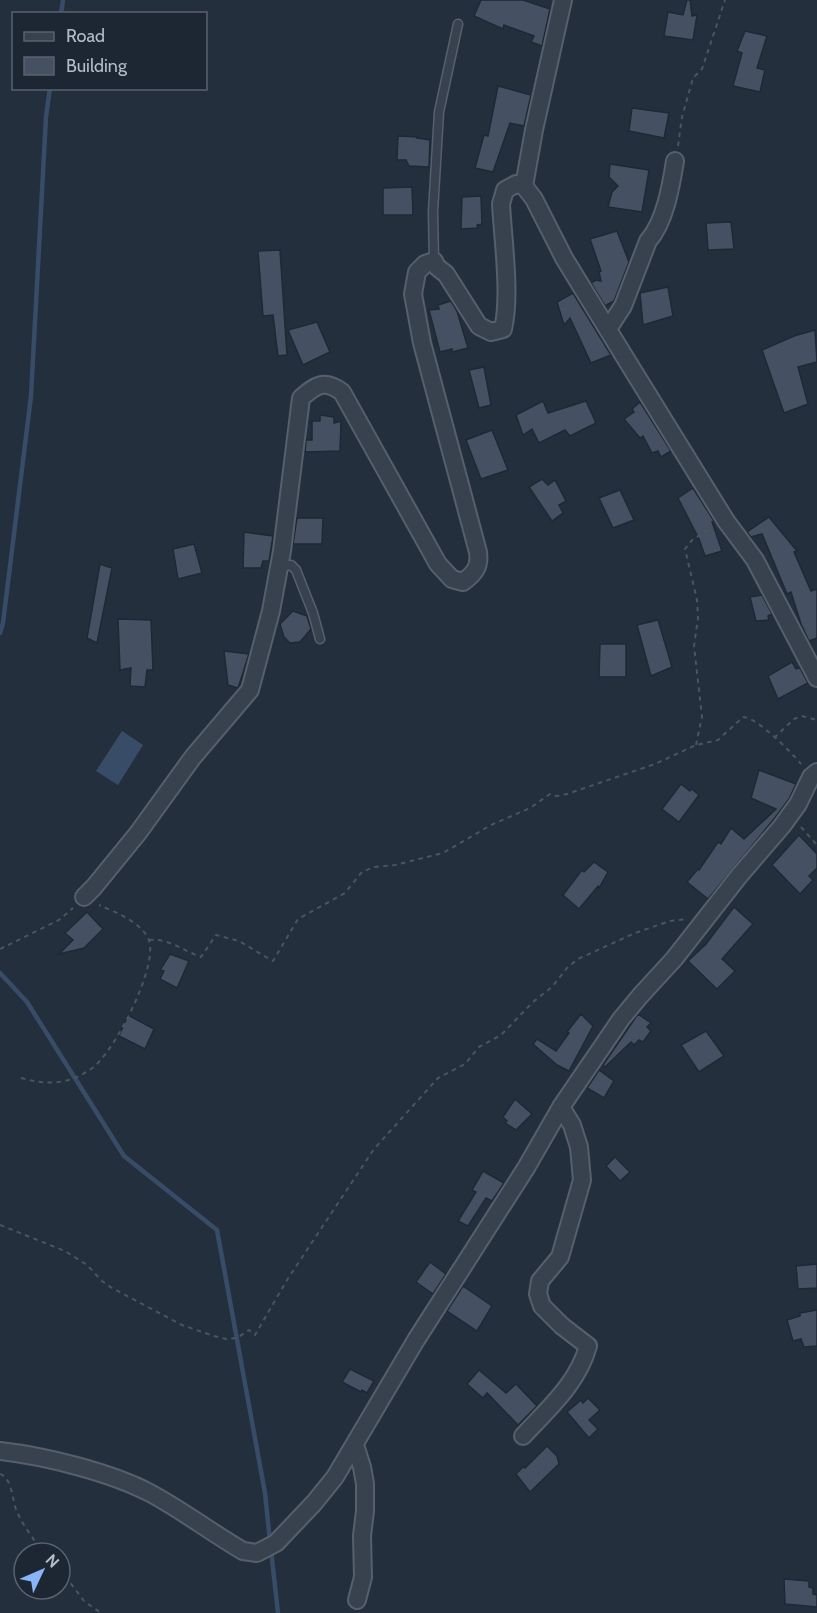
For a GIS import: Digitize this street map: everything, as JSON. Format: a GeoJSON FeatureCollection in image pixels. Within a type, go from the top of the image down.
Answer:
{"type":"FeatureCollection","features":[{"type":"Feature","properties":{"kind":"street"},"geometry":{"type":"LineString","coordinates":[[524,186],[563,0]]}},
{"type":"Feature","properties":{"kind":"street"},"geometry":{"type":"LineString","coordinates":[[608,329],[623,306],[648,241],[654,234],[671,190],[675,161]]}},
{"type":"Feature","properties":{"kind":"street"},"geometry":{"type":"LineString","coordinates":[[84,897],[138,833],[193,757],[250,690],[271,611],[282,551],[301,398],[313,387],[322,384],[342,392],[438,564],[452,579],[463,582],[476,570],[479,562],[478,552],[422,343],[412,294],[417,272],[425,264],[434,261],[437,267],[446,274],[479,326],[491,332],[503,329],[506,318],[506,300],[501,204],[505,190],[516,184],[524,186],[534,199],[564,258],[726,521],[755,560],[817,678]]}},
{"type":"Feature","properties":{"kind":"street"},"geometry":{"type":"LineString","coordinates":[[0,1451],[27,1454],[59,1462],[130,1485],[149,1493],[243,1551],[257,1552],[276,1543],[335,1477],[416,1340],[526,1168],[561,1107],[621,1019],[674,959],[790,816],[814,775]]}},
{"type":"Feature","properties":{"kind":"street"},"geometry":{"type":"LineString","coordinates":[[523,1436],[571,1381],[588,1346],[562,1326],[542,1306],[538,1294],[540,1281],[560,1257],[582,1180],[579,1148],[572,1125],[561,1107]]}},
{"type":"Feature","properties":{"kind":"street"},"geometry":{"type":"LineString","coordinates":[[355,1446],[362,1467],[365,1493],[362,1536],[363,1577],[357,1600]]}},
{"type":"Feature","properties":{"kind":"lane"},"geometry":{"type":"LineString","coordinates":[[434,261],[433,212],[439,112],[458,24]]}},
{"type":"Feature","properties":{"kind":"lane"},"geometry":{"type":"LineString","coordinates":[[278,567],[291,566],[296,570],[313,612],[320,639]]}},
{"type":"Feature","properties":{"kind":"path"},"geometry":{"type":"LineString","coordinates":[[675,161],[682,117],[693,78],[702,69],[725,0]]}},
{"type":"Feature","properties":{"kind":"path"},"geometry":{"type":"LineString","coordinates":[[696,745],[702,717],[694,646],[698,618],[697,600],[685,549],[699,535],[726,521]]}},
{"type":"Feature","properties":{"kind":"path"},"geometry":{"type":"LineString","coordinates":[[774,738],[794,719],[802,716],[817,720]]}},
{"type":"Feature","properties":{"kind":"path"},"geometry":{"type":"LineString","coordinates":[[149,940],[158,939],[201,957],[216,935],[239,941],[273,961],[298,920],[345,893],[362,872],[374,867],[396,865],[443,853],[491,825],[530,808],[550,794],[556,796],[567,794],[655,764],[696,745],[718,740],[743,717],[751,718],[814,775]]}},
{"type":"Feature","properties":{"kind":"path"},"geometry":{"type":"LineString","coordinates":[[790,816],[817,845]]}},
{"type":"Feature","properties":{"kind":"path"},"geometry":{"type":"LineString","coordinates":[[0,949],[59,920],[84,897],[138,926],[149,940],[148,968],[139,994],[125,1023],[99,1063],[85,1073],[64,1082],[44,1083],[21,1078]]}},
{"type":"Feature","properties":{"kind":"path"},"geometry":{"type":"LineString","coordinates":[[0,1225],[65,1251],[87,1265],[102,1281],[182,1325],[226,1339],[237,1338],[249,1330],[255,1335],[287,1280],[374,1149],[438,1078],[465,1064],[479,1047],[501,1035],[578,959],[635,933],[670,921],[708,915]]}},
{"type":"Feature","properties":{"kind":"path"},"geometry":{"type":"LineString","coordinates":[[0,1474],[5,1476],[13,1504],[35,1541]]}},
{"type":"Feature","properties":{"kind":"path"},"geometry":{"type":"LineString","coordinates":[[72,1585],[84,1601],[101,1613]]}},
{"type":"Feature","properties":{"kind":"water"},"geometry":{"type":"Polygon","coordinates":[[[122,731],[143,745],[118,785],[96,771],[122,731]]]}},
{"type":"Feature","properties":{"kind":"building"},"geometry":{"type":"Polygon","coordinates":[[[481,0],[523,0],[550,9],[542,46],[531,42],[534,36],[504,25],[503,29],[474,16],[481,0]]]}},
{"type":"Feature","properties":{"kind":"building"},"geometry":{"type":"Polygon","coordinates":[[[687,0],[690,0],[692,16],[697,15],[693,40],[664,36],[668,12],[683,15],[687,0]]]}},
{"type":"Feature","properties":{"kind":"building"},"geometry":{"type":"Polygon","coordinates":[[[745,31],[767,36],[757,68],[765,70],[760,92],[733,86],[742,53],[737,51],[745,31]]]}},
{"type":"Feature","properties":{"kind":"building"},"geometry":{"type":"Polygon","coordinates":[[[498,86],[531,95],[524,126],[510,123],[493,172],[475,168],[484,135],[488,136],[498,86]]]}},
{"type":"Feature","properties":{"kind":"building"},"geometry":{"type":"Polygon","coordinates":[[[632,108],[669,113],[664,138],[629,131],[632,108]]]}},
{"type":"Feature","properties":{"kind":"building"},"geometry":{"type":"Polygon","coordinates":[[[398,136],[430,140],[429,167],[409,166],[406,160],[397,160],[398,136]]]}},
{"type":"Feature","properties":{"kind":"building"},"geometry":{"type":"Polygon","coordinates":[[[610,164],[649,170],[642,212],[608,207],[612,192],[618,186],[609,177],[610,164]]]}},
{"type":"Feature","properties":{"kind":"building"},"geometry":{"type":"Polygon","coordinates":[[[412,187],[413,215],[383,215],[383,188],[412,187]]]}},
{"type":"Feature","properties":{"kind":"building"},"geometry":{"type":"Polygon","coordinates":[[[481,196],[482,224],[477,225],[478,228],[461,229],[462,197],[481,196]]]}},
{"type":"Feature","properties":{"kind":"building"},"geometry":{"type":"Polygon","coordinates":[[[731,222],[734,249],[708,250],[706,223],[731,222]]]}},
{"type":"Feature","properties":{"kind":"building"},"geometry":{"type":"Polygon","coordinates":[[[617,231],[629,262],[614,301],[605,306],[591,283],[596,280],[601,281],[599,272],[601,271],[590,239],[617,231]]]}},
{"type":"Feature","properties":{"kind":"building"},"geometry":{"type":"Polygon","coordinates":[[[280,250],[287,355],[278,356],[273,315],[263,316],[258,251],[280,250]]]}},
{"type":"Feature","properties":{"kind":"building"},"geometry":{"type":"Polygon","coordinates":[[[668,287],[673,316],[643,325],[640,293],[668,287]]]}},
{"type":"Feature","properties":{"kind":"building"},"geometry":{"type":"Polygon","coordinates":[[[573,293],[611,355],[591,363],[570,318],[564,325],[557,302],[573,293]]]}},
{"type":"Feature","properties":{"kind":"building"},"geometry":{"type":"Polygon","coordinates":[[[451,301],[457,311],[468,348],[440,352],[429,310],[439,309],[438,305],[451,301]]]}},
{"type":"Feature","properties":{"kind":"building"},"geometry":{"type":"Polygon","coordinates":[[[317,322],[330,352],[303,365],[288,330],[317,322]]]}},
{"type":"Feature","properties":{"kind":"building"},"geometry":{"type":"Polygon","coordinates":[[[815,330],[817,362],[798,367],[808,404],[784,413],[762,350],[794,336],[815,330]]]}},
{"type":"Feature","properties":{"kind":"building"},"geometry":{"type":"Polygon","coordinates":[[[484,367],[491,405],[479,408],[469,370],[484,367]]]}},
{"type":"Feature","properties":{"kind":"building"},"geometry":{"type":"Polygon","coordinates":[[[543,401],[548,413],[586,401],[596,423],[570,436],[565,430],[539,443],[532,429],[523,435],[516,415],[543,401]]]}},
{"type":"Feature","properties":{"kind":"building"},"geometry":{"type":"Polygon","coordinates":[[[640,402],[671,451],[661,457],[658,451],[652,453],[643,436],[640,438],[624,419],[634,412],[632,409],[640,402]]]}},
{"type":"Feature","properties":{"kind":"building"},"geometry":{"type":"Polygon","coordinates":[[[320,415],[334,417],[334,423],[341,421],[340,451],[305,452],[306,440],[312,440],[312,421],[320,421],[320,415]]]}},
{"type":"Feature","properties":{"kind":"building"},"geometry":{"type":"Polygon","coordinates":[[[492,430],[508,470],[481,479],[466,440],[492,430]]]}},
{"type":"Feature","properties":{"kind":"building"},"geometry":{"type":"Polygon","coordinates":[[[542,479],[548,485],[555,480],[566,501],[559,505],[563,513],[552,521],[529,487],[542,479]]]}},
{"type":"Feature","properties":{"kind":"building"},"geometry":{"type":"Polygon","coordinates":[[[693,488],[714,521],[712,522],[722,551],[705,556],[678,498],[693,488]]]}},
{"type":"Feature","properties":{"kind":"building"},"geometry":{"type":"Polygon","coordinates":[[[620,490],[634,520],[613,528],[599,498],[620,490]]]}},
{"type":"Feature","properties":{"kind":"building"},"geometry":{"type":"Polygon","coordinates":[[[769,517],[797,551],[794,552],[811,591],[817,589],[817,638],[809,641],[791,592],[787,594],[762,534],[751,537],[747,532],[769,517]]]}},
{"type":"Feature","properties":{"kind":"building"},"geometry":{"type":"Polygon","coordinates":[[[297,518],[323,518],[322,544],[293,544],[297,518]]]}},
{"type":"Feature","properties":{"kind":"building"},"geometry":{"type":"Polygon","coordinates":[[[244,532],[273,536],[269,561],[263,561],[261,568],[243,568],[244,532]]]}},
{"type":"Feature","properties":{"kind":"building"},"geometry":{"type":"Polygon","coordinates":[[[194,544],[202,573],[178,579],[173,549],[194,544]]]}},
{"type":"Feature","properties":{"kind":"building"},"geometry":{"type":"Polygon","coordinates":[[[100,564],[112,568],[97,643],[87,638],[100,564]]]}},
{"type":"Feature","properties":{"kind":"building"},"geometry":{"type":"Polygon","coordinates":[[[762,595],[772,614],[768,616],[769,620],[756,621],[750,597],[762,595]]]}},
{"type":"Feature","properties":{"kind":"building"},"geometry":{"type":"Polygon","coordinates":[[[293,611],[307,616],[311,629],[300,642],[290,643],[284,637],[280,624],[293,611]]]}},
{"type":"Feature","properties":{"kind":"building"},"geometry":{"type":"Polygon","coordinates":[[[118,619],[151,620],[153,670],[147,670],[145,687],[130,686],[131,668],[120,670],[118,619]]]}},
{"type":"Feature","properties":{"kind":"building"},"geometry":{"type":"Polygon","coordinates":[[[658,620],[672,667],[651,676],[637,625],[658,620]]]}},
{"type":"Feature","properties":{"kind":"building"},"geometry":{"type":"Polygon","coordinates":[[[600,644],[626,644],[626,677],[599,677],[600,644]]]}},
{"type":"Feature","properties":{"kind":"building"},"geometry":{"type":"Polygon","coordinates":[[[224,651],[249,654],[238,688],[228,685],[224,651]]]}},
{"type":"Feature","properties":{"kind":"building"},"geometry":{"type":"Polygon","coordinates":[[[792,662],[796,669],[800,668],[808,683],[778,699],[768,676],[792,662]]]}},
{"type":"Feature","properties":{"kind":"building"},"geometry":{"type":"Polygon","coordinates":[[[759,770],[796,784],[789,799],[774,819],[708,899],[687,882],[699,870],[718,842],[721,844],[731,828],[744,839],[776,809],[751,798],[759,770]]]}},
{"type":"Feature","properties":{"kind":"building"},"geometry":{"type":"Polygon","coordinates":[[[681,784],[699,795],[679,822],[662,809],[681,784]]]}},
{"type":"Feature","properties":{"kind":"building"},"geometry":{"type":"Polygon","coordinates":[[[799,835],[817,854],[817,868],[809,876],[813,880],[800,894],[772,865],[799,835]]]}},
{"type":"Feature","properties":{"kind":"building"},"geometry":{"type":"Polygon","coordinates":[[[594,862],[608,872],[599,888],[598,886],[579,909],[563,895],[582,870],[584,872],[594,862]]]}},
{"type":"Feature","properties":{"kind":"building"},"geometry":{"type":"Polygon","coordinates":[[[734,907],[753,924],[722,959],[735,971],[717,989],[688,961],[706,944],[734,907]]]}},
{"type":"Feature","properties":{"kind":"building"},"geometry":{"type":"Polygon","coordinates":[[[87,912],[103,929],[84,948],[59,954],[73,940],[65,933],[87,912]]]}},
{"type":"Feature","properties":{"kind":"building"},"geometry":{"type":"Polygon","coordinates":[[[170,954],[189,961],[177,988],[160,979],[164,971],[160,970],[170,954]]]}},
{"type":"Feature","properties":{"kind":"building"},"geometry":{"type":"Polygon","coordinates":[[[581,1014],[593,1026],[569,1071],[557,1065],[533,1044],[537,1039],[556,1051],[581,1014]]]}},
{"type":"Feature","properties":{"kind":"building"},"geometry":{"type":"Polygon","coordinates":[[[638,1014],[651,1023],[647,1027],[651,1031],[643,1042],[639,1040],[634,1045],[631,1042],[605,1067],[603,1065],[638,1014]]]}},
{"type":"Feature","properties":{"kind":"building"},"geometry":{"type":"Polygon","coordinates":[[[128,1015],[154,1029],[145,1049],[119,1036],[128,1015]]]}},
{"type":"Feature","properties":{"kind":"building"},"geometry":{"type":"Polygon","coordinates":[[[706,1031],[724,1056],[699,1072],[681,1045],[706,1031]]]}},
{"type":"Feature","properties":{"kind":"building"},"geometry":{"type":"Polygon","coordinates":[[[599,1070],[614,1081],[604,1098],[587,1088],[599,1070]]]}},
{"type":"Feature","properties":{"kind":"building"},"geometry":{"type":"Polygon","coordinates":[[[515,1099],[532,1114],[516,1130],[505,1123],[507,1121],[503,1117],[515,1099]]]}},
{"type":"Feature","properties":{"kind":"building"},"geometry":{"type":"Polygon","coordinates":[[[615,1157],[630,1172],[620,1181],[606,1166],[615,1157]]]}},
{"type":"Feature","properties":{"kind":"building"},"geometry":{"type":"Polygon","coordinates":[[[483,1171],[504,1183],[492,1201],[486,1198],[468,1226],[458,1221],[476,1192],[472,1190],[483,1171]]]}},
{"type":"Feature","properties":{"kind":"building"},"geometry":{"type":"Polygon","coordinates":[[[430,1262],[446,1274],[433,1294],[416,1282],[430,1262]]]}},
{"type":"Feature","properties":{"kind":"building"},"geometry":{"type":"Polygon","coordinates":[[[817,1264],[817,1288],[798,1289],[796,1266],[817,1264]]]}},
{"type":"Feature","properties":{"kind":"building"},"geometry":{"type":"Polygon","coordinates":[[[463,1286],[492,1306],[477,1331],[447,1311],[463,1286]]]}},
{"type":"Feature","properties":{"kind":"building"},"geometry":{"type":"Polygon","coordinates":[[[817,1310],[817,1346],[804,1347],[801,1339],[793,1341],[787,1320],[800,1316],[800,1313],[817,1310]]]}},
{"type":"Feature","properties":{"kind":"building"},"geometry":{"type":"Polygon","coordinates":[[[350,1369],[374,1381],[367,1393],[342,1382],[350,1369]]]}},
{"type":"Feature","properties":{"kind":"building"},"geometry":{"type":"Polygon","coordinates":[[[479,1370],[506,1393],[516,1384],[537,1406],[518,1425],[487,1393],[483,1398],[467,1384],[479,1370]]]}},
{"type":"Feature","properties":{"kind":"building"},"geometry":{"type":"Polygon","coordinates":[[[588,1398],[600,1410],[589,1420],[598,1429],[589,1438],[567,1412],[581,1400],[583,1403],[588,1398]]]}},
{"type":"Feature","properties":{"kind":"building"},"geometry":{"type":"Polygon","coordinates":[[[547,1446],[557,1456],[559,1464],[530,1492],[516,1474],[547,1446]]]}},
{"type":"Feature","properties":{"kind":"building"},"geometry":{"type":"Polygon","coordinates":[[[784,1579],[809,1581],[813,1594],[817,1595],[817,1607],[785,1604],[784,1579]]]}},
{"type":"Feature","properties":{"kind":"waterway"},"geometry":{"type":"LineString","coordinates":[[61,12],[63,0]]}},
{"type":"Feature","properties":{"kind":"waterway"},"geometry":{"type":"LineString","coordinates":[[0,633],[31,396],[46,117],[50,90]]}},
{"type":"Feature","properties":{"kind":"waterway"},"geometry":{"type":"LineString","coordinates":[[0,973],[27,1002],[124,1156],[217,1230],[265,1493],[270,1542]]}},
{"type":"Feature","properties":{"kind":"waterway"},"geometry":{"type":"LineString","coordinates":[[271,1550],[278,1613]]}}]}
